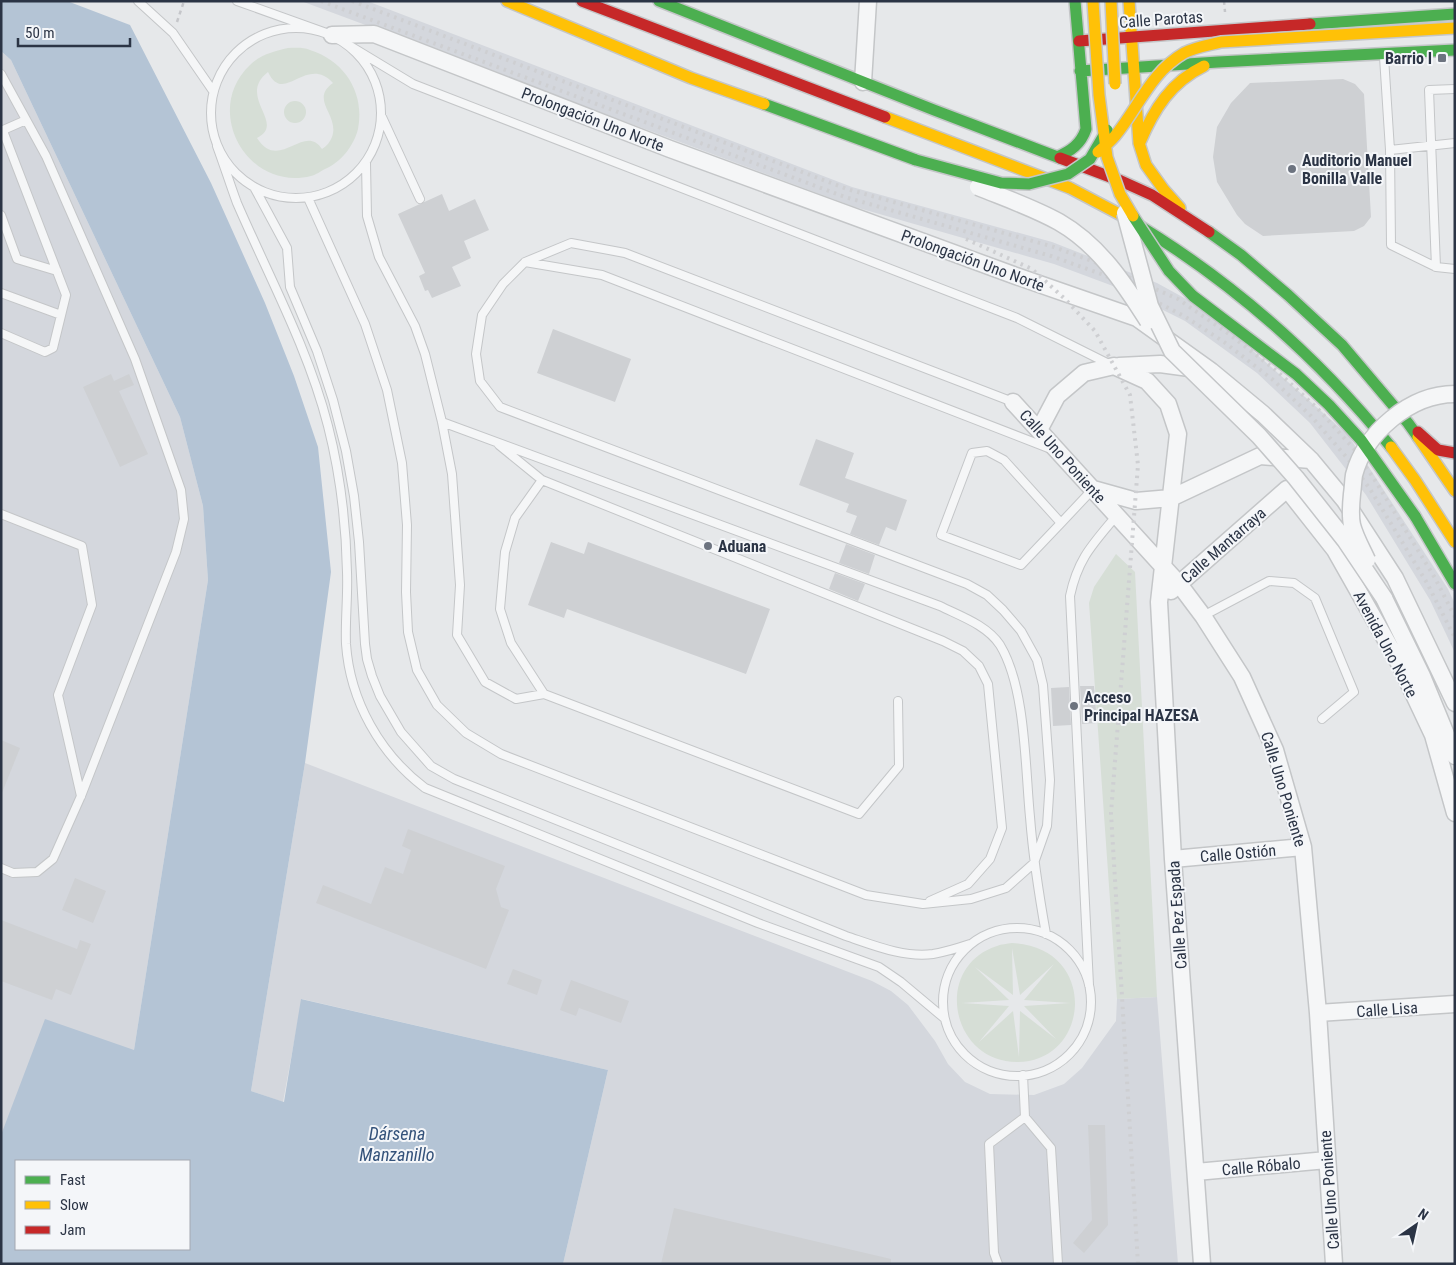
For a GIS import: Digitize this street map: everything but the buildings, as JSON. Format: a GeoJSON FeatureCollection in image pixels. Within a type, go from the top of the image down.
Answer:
{"type":"FeatureCollection","features":[{"type":"Feature","properties":{"kind":"main road"},"geometry":{"type":"LineString","coordinates":[[507,1],[691,78],[916,160],[1001,183],[1029,184],[1068,174],[1090,159],[1114,137],[1151,83],[1165,67],[1184,54],[1202,46],[1221,42],[1455,28]]}},
{"type":"Feature","properties":{"kind":"main road"},"geometry":{"type":"LineString","coordinates":[[582,1],[1046,178],[1093,199],[1154,235],[1214,276],[1273,324],[1326,373],[1389,444],[1420,487],[1455,542]]}},
{"type":"Feature","properties":{"kind":"main road"},"geometry":{"type":"LineString","coordinates":[[659,1],[1121,181],[1152,196],[1189,218],[1241,256],[1288,295],[1342,345],[1408,423],[1455,491]]}},
{"type":"Feature","properties":{"kind":"main road"},"geometry":{"type":"LineString","coordinates":[[1057,157],[1074,148],[1084,136],[1086,128],[1080,72],[1076,1]]}},
{"type":"Feature","properties":{"kind":"main road"},"geometry":{"type":"LineString","coordinates":[[1093,1],[1099,95],[1107,157],[1120,194],[1145,236],[1169,271],[1193,296],[1296,374],[1362,440],[1416,516],[1455,584]]}},
{"type":"Feature","properties":{"kind":"main road"},"geometry":{"type":"LineString","coordinates":[[1111,1],[1115,91]]}},
{"type":"Feature","properties":{"kind":"main road"},"geometry":{"type":"LineString","coordinates":[[1129,1],[1140,143],[1146,165],[1164,190],[1189,218]]}},
{"type":"Feature","properties":{"kind":"main road","name":"Calle Parotas"},"geometry":{"type":"LineString","coordinates":[[1079,42],[1455,14]]}},
{"type":"Feature","properties":{"kind":"main road"},"geometry":{"type":"LineString","coordinates":[[1080,72],[1218,62],[1455,50]]}},
{"type":"Feature","properties":{"kind":"main road"},"geometry":{"type":"LineString","coordinates":[[1140,143],[1157,106],[1178,81],[1193,71],[1218,62]]}},
{"type":"Feature","properties":{"kind":"main road"},"geometry":{"type":"LineString","coordinates":[[1090,159],[1104,138],[1111,120],[1112,110]]}},
{"type":"Feature","properties":{"kind":"main road"},"geometry":{"type":"LineString","coordinates":[[1408,423],[1438,450],[1455,453]]}},
{"type":"Feature","properties":{"kind":"street"},"geometry":{"type":"LineString","coordinates":[[863,82],[868,1]]}},
{"type":"Feature","properties":{"kind":"street","name":"Prolongación Uno Norte"},"geometry":{"type":"LineString","coordinates":[[332,35],[374,34],[670,149],[1007,273],[1137,318],[1211,371],[1263,414],[1311,460],[1345,501],[1395,578],[1455,703]]}},
{"type":"Feature","properties":{"kind":"street"},"geometry":{"type":"LineString","coordinates":[[916,160],[1060,222],[1093,247],[1120,278],[1160,338],[1259,436],[1296,478],[1345,540],[1384,598]]}},
{"type":"Feature","properties":{"kind":"street"},"geometry":{"type":"LineString","coordinates":[[1120,194],[1132,245],[1150,306],[1172,350]]}},
{"type":"Feature","properties":{"kind":"street"},"geometry":{"type":"LineString","coordinates":[[1039,430],[1057,396],[1084,373],[1114,366],[1160,364],[1211,371]]}},
{"type":"Feature","properties":{"kind":"street"},"geometry":{"type":"LineString","coordinates":[[1114,366],[1147,381],[1168,404],[1178,434],[1171,498]]}},
{"type":"Feature","properties":{"kind":"street"},"geometry":{"type":"LineString","coordinates":[[1455,394],[1427,399],[1407,409],[1385,426],[1372,440],[1362,456],[1354,476],[1351,504],[1352,525],[1384,598],[1422,676],[1455,756]]}},
{"type":"Feature","properties":{"kind":"street","name":"Calle Uno Poniente"},"geometry":{"type":"LineString","coordinates":[[1014,402],[1179,584],[1203,616],[1242,677],[1275,750],[1303,847],[1318,1013],[1334,1264]]}},
{"type":"Feature","properties":{"kind":"street"},"geometry":{"type":"LineString","coordinates":[[1094,489],[1136,501],[1171,498],[1260,456],[1311,460]]}},
{"type":"Feature","properties":{"kind":"street","name":"Calle Mantarraya"},"geometry":{"type":"LineString","coordinates":[[1159,602],[1287,489]]}},
{"type":"Feature","properties":{"kind":"street","name":"Avenida Uno Norte"},"geometry":{"type":"LineString","coordinates":[[1287,489],[1335,550],[1399,663],[1433,734],[1455,813]]}},
{"type":"Feature","properties":{"kind":"street","name":"Calle Pez Espada"},"geometry":{"type":"LineString","coordinates":[[1171,498],[1159,602],[1173,858],[1202,1264]]}},
{"type":"Feature","properties":{"kind":"street","name":"Calle Ostión"},"geometry":{"type":"LineString","coordinates":[[1173,858],[1303,847]]}},
{"type":"Feature","properties":{"kind":"street","name":"Calle Lisa"},"geometry":{"type":"LineString","coordinates":[[1318,1013],[1455,1004]]}},
{"type":"Feature","properties":{"kind":"street","name":"Calle Róbalo"},"geometry":{"type":"LineString","coordinates":[[1196,1172],[1327,1160]]}},
{"type":"Feature","properties":{"kind":"lane"},"geometry":{"type":"LineString","coordinates":[[138,1],[173,33],[213,91]]}},
{"type":"Feature","properties":{"kind":"lane"},"geometry":{"type":"LineString","coordinates":[[238,1],[332,35],[413,84],[1017,318],[1114,366]]}},
{"type":"Feature","properties":{"kind":"lane"},"geometry":{"type":"LineString","coordinates":[[420,198],[382,116],[379,92],[369,68],[352,49],[332,35],[303,28],[273,30],[246,43],[225,64],[213,91],[210,119],[217,146],[237,201],[299,340],[328,426],[339,481],[346,538],[348,584],[346,643],[349,665],[363,710],[385,749],[397,764],[425,788],[758,923],[879,967],[901,982],[944,1018]]}},
{"type":"Feature","properties":{"kind":"lane"},"geometry":{"type":"LineString","coordinates":[[1384,53],[1390,150],[1391,245],[1436,266],[1455,269]]}},
{"type":"Feature","properties":{"kind":"lane"},"geometry":{"type":"LineString","coordinates":[[1,74],[46,156],[134,359],[181,490],[184,519],[176,552],[81,796],[53,859],[37,872],[13,873],[1,868]]}},
{"type":"Feature","properties":{"kind":"lane"},"geometry":{"type":"LineString","coordinates":[[1436,266],[1429,90],[1455,88]]}},
{"type":"Feature","properties":{"kind":"lane"},"geometry":{"type":"LineString","coordinates":[[217,146],[232,170],[254,187],[280,197],[308,198],[330,192],[350,180],[366,163],[377,141],[382,116]]}},
{"type":"Feature","properties":{"kind":"lane"},"geometry":{"type":"LineString","coordinates":[[1,333],[44,352],[53,348],[66,295],[2,131],[26,120]]}},
{"type":"Feature","properties":{"kind":"lane"},"geometry":{"type":"LineString","coordinates":[[1390,150],[1455,143]]}},
{"type":"Feature","properties":{"kind":"lane"},"geometry":{"type":"LineString","coordinates":[[366,163],[367,216],[379,257],[415,326],[442,422],[452,474],[460,585],[457,635],[485,682],[516,699],[544,694],[859,814],[899,766],[898,701]]}},
{"type":"Feature","properties":{"kind":"lane"},"geometry":{"type":"LineString","coordinates":[[254,187],[287,248],[290,287],[318,351],[346,451],[359,542],[367,659],[380,696],[401,732],[413,748],[431,766],[454,779],[846,936],[890,950],[931,954],[970,944],[987,934],[1007,928],[1027,929],[1046,934],[1066,946],[1080,964],[1089,985]]}},
{"type":"Feature","properties":{"kind":"lane"},"geometry":{"type":"LineString","coordinates":[[308,198],[365,324],[387,390],[402,462],[406,507],[408,632],[417,670],[437,705],[466,733],[501,754],[866,895],[923,904],[971,899],[1006,888],[1034,862],[1047,826],[1050,780],[1043,685],[1037,660],[1021,631],[1004,610],[987,595],[967,584],[500,407],[480,381],[476,354],[482,315],[503,284],[525,262],[571,242],[625,253],[1014,402]]}},
{"type":"Feature","properties":{"kind":"lane"},"geometry":{"type":"LineString","coordinates":[[1,215],[17,259],[57,270]]}},
{"type":"Feature","properties":{"kind":"lane"},"geometry":{"type":"LineString","coordinates":[[525,262],[602,275],[1062,453]]}},
{"type":"Feature","properties":{"kind":"lane"},"geometry":{"type":"LineString","coordinates":[[1,293],[61,315]]}},
{"type":"Feature","properties":{"kind":"lane"},"geometry":{"type":"LineString","coordinates":[[442,422],[940,606],[982,627],[999,644],[1008,662],[1020,708],[1034,862],[1046,934]]}},
{"type":"Feature","properties":{"kind":"lane"},"geometry":{"type":"LineString","coordinates":[[492,440],[542,480],[943,641],[963,651],[979,666],[988,684],[1002,828],[990,859],[968,884],[923,904]]}},
{"type":"Feature","properties":{"kind":"lane"},"geometry":{"type":"LineString","coordinates":[[1062,522],[1004,460],[987,451],[972,453],[941,535],[1021,565],[1094,489]]}},
{"type":"Feature","properties":{"kind":"lane"},"geometry":{"type":"LineString","coordinates":[[542,480],[515,518],[505,552],[500,608],[511,643],[544,694]]}},
{"type":"Feature","properties":{"kind":"lane"},"geometry":{"type":"LineString","coordinates":[[1,514],[82,546],[92,605],[58,695],[81,796]]}},
{"type":"Feature","properties":{"kind":"lane"},"geometry":{"type":"LineString","coordinates":[[970,944],[956,959],[947,977],[943,998],[944,1018],[953,1040],[968,1058],[988,1071],[1011,1076],[1023,1076],[1035,1075],[1056,1066],[1074,1051],[1086,1031],[1091,1008],[1070,596],[1075,574],[1087,551],[1117,515]]}},
{"type":"Feature","properties":{"kind":"lane"},"geometry":{"type":"LineString","coordinates":[[1203,616],[1269,581],[1294,583],[1315,598],[1354,692],[1322,719]]}},
{"type":"Feature","properties":{"kind":"lane"},"geometry":{"type":"LineString","coordinates":[[1023,1076],[1025,1118],[1051,1148],[1058,1264]]}},
{"type":"Feature","properties":{"kind":"lane"},"geometry":{"type":"LineString","coordinates":[[998,1264],[994,1254],[989,1144],[1025,1118]]}},
{"type":"Feature","properties":{"kind":"path"},"geometry":{"type":"LineString","coordinates":[[173,33],[183,2]]}},
{"type":"Feature","properties":{"kind":"shaded area"},"geometry":{"type":"Polygon","coordinates":[[[301,1],[367,1],[852,187],[1052,242],[1157,283],[1208,311],[1348,435],[1448,589],[1455,604],[1455,653],[1430,600],[1366,495],[1310,423],[1257,373],[1185,321],[1121,289],[1054,264],[855,207],[301,1]]]}},
{"type":"Feature","properties":{"kind":"shaded area"},"geometry":{"type":"Polygon","coordinates":[[[288,48],[307,49],[333,62],[350,80],[358,103],[358,129],[350,148],[336,163],[311,176],[288,178],[268,172],[251,160],[238,143],[231,124],[230,104],[236,83],[250,65],[258,59],[288,48]],[[268,72],[260,81],[257,91],[258,100],[267,125],[265,132],[257,138],[265,147],[274,151],[307,141],[315,142],[322,149],[324,148],[332,137],[333,129],[324,102],[324,96],[326,89],[333,83],[323,76],[314,74],[288,83],[281,84],[274,81],[268,72]]]}},
{"type":"Feature","properties":{"kind":"shaded area"},"geometry":{"type":"Polygon","coordinates":[[[1,51],[11,60],[180,417],[203,506],[208,580],[134,1050],[1,1135],[1,51]]]}},
{"type":"Feature","properties":{"kind":"shaded area"},"geometry":{"type":"Polygon","coordinates":[[[291,101],[299,101],[306,108],[306,116],[299,123],[291,123],[284,116],[284,108],[291,101]]]}},
{"type":"Feature","properties":{"kind":"shaded area"},"geometry":{"type":"Polygon","coordinates":[[[1116,554],[1135,572],[1157,997],[1117,999],[1089,603],[1094,587],[1116,554]]]}},
{"type":"Feature","properties":{"kind":"shaded area"},"geometry":{"type":"Polygon","coordinates":[[[305,763],[872,981],[891,991],[908,1005],[935,1041],[948,1064],[965,1082],[990,1094],[1034,1095],[1064,1084],[1082,1068],[1116,1021],[1117,999],[1157,997],[1178,1264],[563,1264],[608,1070],[302,999],[283,1102],[251,1091],[305,763]]]}},
{"type":"Feature","properties":{"kind":"shaded area"},"geometry":{"type":"Polygon","coordinates":[[[1012,943],[1040,949],[1060,963],[1071,982],[1075,1004],[1071,1025],[1060,1044],[1042,1057],[1018,1062],[995,1058],[977,1047],[965,1031],[958,1012],[957,992],[963,973],[976,957],[999,945],[1012,943]],[[1012,948],[1013,995],[975,967],[1009,1000],[962,1003],[1009,1006],[979,1042],[1013,1011],[1019,1057],[1020,1011],[1056,1039],[1024,1006],[1070,1003],[1024,1000],[1054,964],[1020,995],[1012,948]]]}},
{"type":"Feature","properties":{"kind":"water","name":"Dársena Manzanillo"},"geometry":{"type":"Polygon","coordinates":[[[1,1],[67,1],[130,25],[211,183],[265,303],[294,376],[318,447],[331,572],[305,763],[251,1091],[284,1102],[301,999],[608,1070],[563,1264],[1,1264],[1,1135],[45,1019],[134,1050],[208,580],[203,506],[180,417],[11,60],[1,51],[1,1]]]}},
{"type":"Feature","properties":{"kind":"railway"},"geometry":{"type":"LineString","coordinates":[[321,1],[845,197],[1051,256],[1104,275],[1184,316],[1224,342],[1272,379],[1311,416],[1348,459],[1370,489],[1427,583],[1455,638]]}},
{"type":"Feature","properties":{"kind":"railway"},"geometry":{"type":"LineString","coordinates":[[352,1],[847,189],[1054,247],[1092,261],[1178,299],[1229,334],[1278,372],[1318,409],[1354,449],[1435,578],[1455,617]]}},
{"type":"Feature","properties":{"kind":"railway"},"geometry":{"type":"LineString","coordinates":[[966,239],[1032,269],[1065,299],[1095,331],[1130,395],[1138,465],[1111,813],[1138,1264]]}},
{"type":"Feature","properties":{"kind":"traffic: fast"},"geometry":{"type":"LineString","coordinates":[[659,1],[1060,158]]}},
{"type":"Feature","properties":{"kind":"traffic: fast"},"geometry":{"type":"LineString","coordinates":[[1057,157],[1075,146],[1086,129],[1075,1]]}},
{"type":"Feature","properties":{"kind":"traffic: fast"},"geometry":{"type":"LineString","coordinates":[[1310,24],[1455,14]]}},
{"type":"Feature","properties":{"kind":"traffic: fast"},"geometry":{"type":"LineString","coordinates":[[1080,71],[1455,50]]}},
{"type":"Feature","properties":{"kind":"traffic: fast"},"geometry":{"type":"LineString","coordinates":[[764,104],[916,160]]}},
{"type":"Feature","properties":{"kind":"traffic: fast"},"geometry":{"type":"LineString","coordinates":[[916,160],[1001,183],[1029,184],[1068,174],[1090,159],[1107,130]]}},
{"type":"Feature","properties":{"kind":"traffic: fast"},"geometry":{"type":"LineString","coordinates":[[1123,216],[1198,264],[1267,320],[1332,381],[1391,447]]}},
{"type":"Feature","properties":{"kind":"traffic: fast"},"geometry":{"type":"LineString","coordinates":[[1133,216],[1169,271],[1193,296],[1296,374],[1329,405],[1361,440],[1415,516]]}},
{"type":"Feature","properties":{"kind":"traffic: fast"},"geometry":{"type":"LineString","coordinates":[[1209,232],[1241,255],[1342,345],[1418,437]]}},
{"type":"Feature","properties":{"kind":"traffic: fast"},"geometry":{"type":"LineString","coordinates":[[1415,516],[1455,584]]}},
{"type":"Feature","properties":{"kind":"traffic: slow"},"geometry":{"type":"LineString","coordinates":[[507,1],[691,78],[764,104]]}},
{"type":"Feature","properties":{"kind":"traffic: slow"},"geometry":{"type":"LineString","coordinates":[[1093,1],[1099,95],[1107,157],[1120,194],[1133,216]]}},
{"type":"Feature","properties":{"kind":"traffic: slow"},"geometry":{"type":"LineString","coordinates":[[1111,1],[1115,84]]}},
{"type":"Feature","properties":{"kind":"traffic: slow"},"geometry":{"type":"LineString","coordinates":[[1129,1],[1139,143],[1146,165],[1180,208]]}},
{"type":"Feature","properties":{"kind":"traffic: slow"},"geometry":{"type":"LineString","coordinates":[[1098,152],[1115,136],[1163,70],[1184,53],[1193,49],[1221,42],[1455,28]]}},
{"type":"Feature","properties":{"kind":"traffic: slow"},"geometry":{"type":"LineString","coordinates":[[1140,142],[1151,118],[1173,88],[1204,66]]}},
{"type":"Feature","properties":{"kind":"traffic: slow"},"geometry":{"type":"LineString","coordinates":[[885,117],[1070,188],[1123,216]]}},
{"type":"Feature","properties":{"kind":"traffic: slow"},"geometry":{"type":"LineString","coordinates":[[1418,437],[1455,491]]}},
{"type":"Feature","properties":{"kind":"traffic: slow"},"geometry":{"type":"LineString","coordinates":[[1391,447],[1455,542]]}},
{"type":"Feature","properties":{"kind":"traffic: jam"},"geometry":{"type":"LineString","coordinates":[[582,1],[885,117]]}},
{"type":"Feature","properties":{"kind":"traffic: jam"},"geometry":{"type":"LineString","coordinates":[[1079,41],[1310,24]]}},
{"type":"Feature","properties":{"kind":"traffic: jam"},"geometry":{"type":"LineString","coordinates":[[1060,158],[1152,195],[1209,232]]}},
{"type":"Feature","properties":{"kind":"traffic: jam"},"geometry":{"type":"LineString","coordinates":[[1418,432],[1438,450],[1455,453]]}},
{"type":"Feature","properties":{"kind":"place","name":"Barrio I"},"geometry":{"type":"Point","coordinates":[1442,58]}},
{"type":"Feature","properties":{"kind":"place","name":"Auditorio Manuel Bonilla Valle"},"geometry":{"type":"Point","coordinates":[1292,169]}},
{"type":"Feature","properties":{"kind":"place","name":"Aduana"},"geometry":{"type":"Point","coordinates":[708,546]}},
{"type":"Feature","properties":{"kind":"place","name":"Acceso Principal HAZESA"},"geometry":{"type":"Point","coordinates":[1074,706]}}]}
